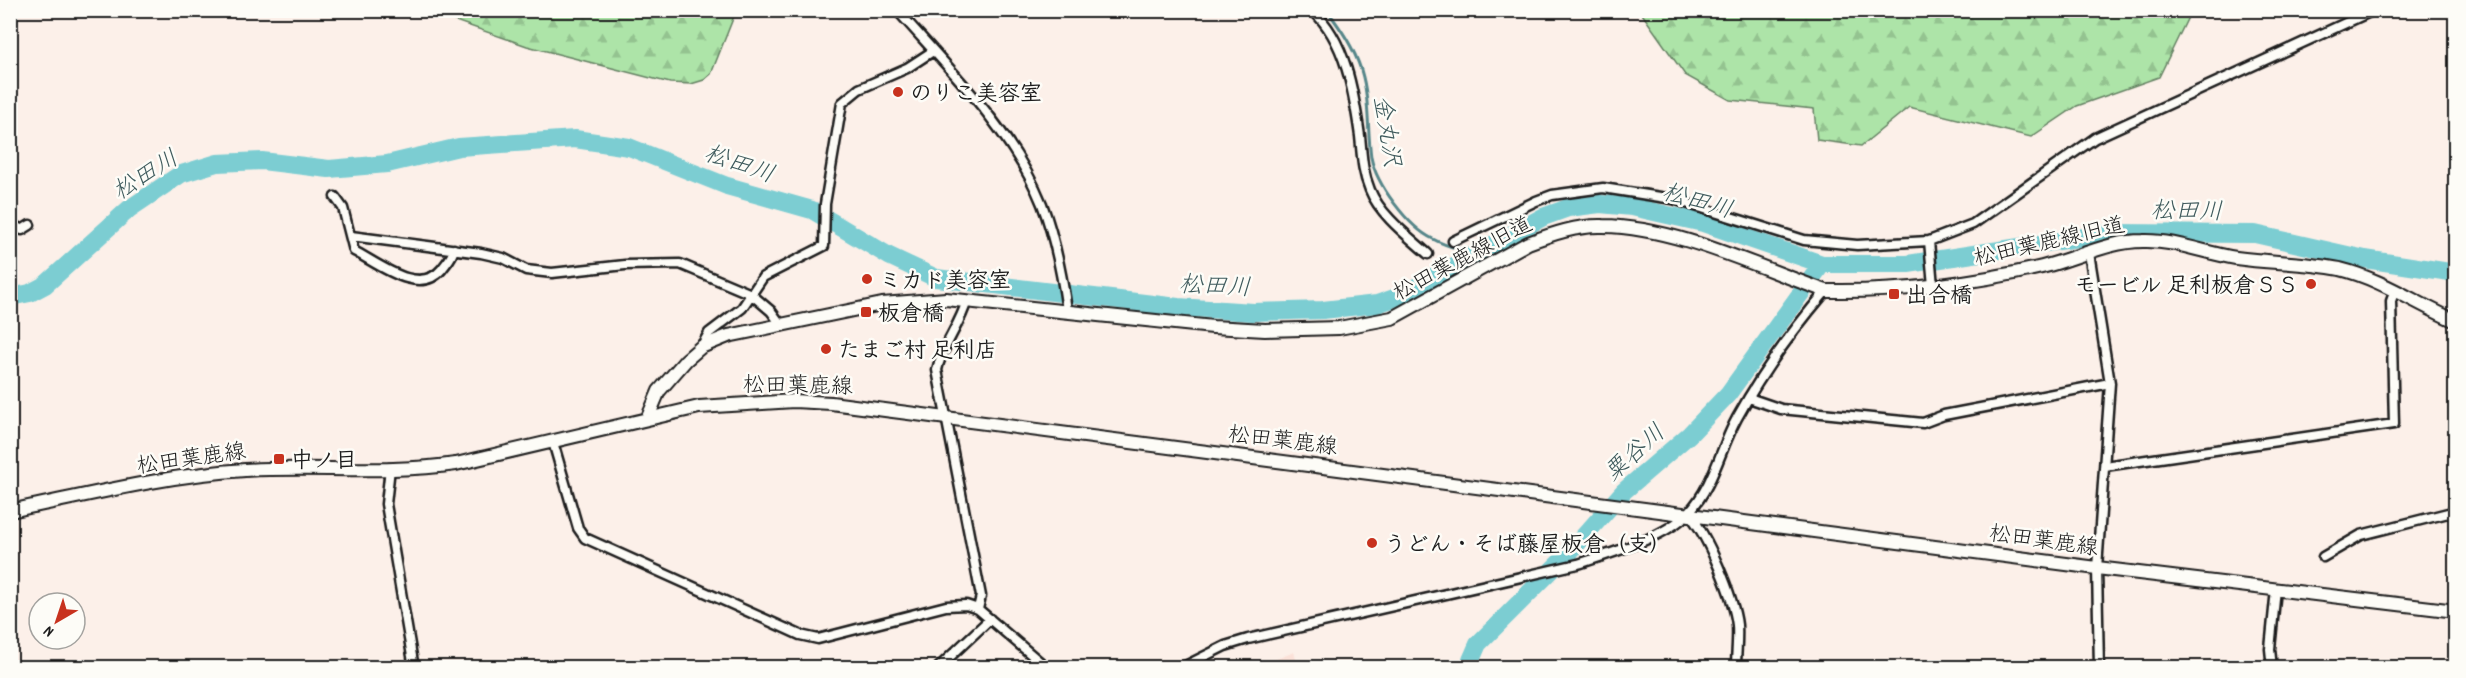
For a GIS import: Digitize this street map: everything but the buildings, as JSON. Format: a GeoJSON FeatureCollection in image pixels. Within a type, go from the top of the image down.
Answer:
{"type":"FeatureCollection","features":[{"type":"Feature","properties":{"kind":"main road","name":"松田葉鹿線旧道"},"geometry":{"type":"LineString","coordinates":[[648,417],[659,391],[686,360],[701,347],[728,336],[882,304],[930,299],[967,300],[1236,328],[1300,330],[1358,326],[1392,318],[1415,307],[1528,243],[1552,234],[1603,225],[1687,242],[1823,290],[1866,291],[2042,267],[2143,241],[2172,244],[2236,258],[2341,270],[2395,290],[2456,321]]}},
{"type":"Feature","properties":{"kind":"main road","name":"松田葉鹿線"},"geometry":{"type":"LineString","coordinates":[[10,511],[210,473],[275,468],[419,469],[456,464],[648,417],[699,407],[794,401],[831,403],[946,417],[2097,568],[2456,611]]}},
{"type":"Feature","properties":{"kind":"street"},"geometry":{"type":"LineString","coordinates":[[897,10],[993,123],[1028,176],[1042,204],[1049,227],[1062,274],[1067,310]]}},
{"type":"Feature","properties":{"kind":"street"},"geometry":{"type":"LineString","coordinates":[[1312,10],[1330,31],[1346,69],[1360,138],[1361,161],[1371,192],[1399,226],[1428,254]]}},
{"type":"Feature","properties":{"kind":"street"},"geometry":{"type":"LineString","coordinates":[[1453,241],[1552,195],[1603,188],[1673,200],[1804,240],[1857,245],[1929,245],[1973,224],[2095,138],[2374,10]]}},
{"type":"Feature","properties":{"kind":"street"},"geometry":{"type":"LineString","coordinates":[[701,347],[709,333],[737,314],[770,273],[824,246],[825,204],[842,103],[859,89],[906,68],[933,51]]}},
{"type":"Feature","properties":{"kind":"street"},"geometry":{"type":"LineString","coordinates":[[335,197],[343,208],[354,251],[399,275],[416,281],[435,277],[453,256],[454,249]]}},
{"type":"Feature","properties":{"kind":"street"},"geometry":{"type":"LineString","coordinates":[[10,223],[22,230],[30,225]]}},
{"type":"Feature","properties":{"kind":"street"},"geometry":{"type":"LineString","coordinates":[[351,236],[454,249],[503,258],[526,270],[552,273],[625,265],[680,264],[751,294],[771,311],[782,326]]}},
{"type":"Feature","properties":{"kind":"street"},"geometry":{"type":"LineString","coordinates":[[1929,245],[1933,282]]}},
{"type":"Feature","properties":{"kind":"street"},"geometry":{"type":"LineString","coordinates":[[2089,254],[2110,383],[2097,568],[2099,668]]}},
{"type":"Feature","properties":{"kind":"street"},"geometry":{"type":"LineString","coordinates":[[1181,668],[1225,646],[1248,639],[1563,568],[1626,549],[1689,513],[1710,481],[1736,420],[1749,398],[1782,344],[1823,290]]}},
{"type":"Feature","properties":{"kind":"street"},"geometry":{"type":"LineString","coordinates":[[2105,466],[2394,424],[2391,301],[2395,290]]}},
{"type":"Feature","properties":{"kind":"street"},"geometry":{"type":"LineString","coordinates":[[967,300],[959,326],[940,353],[937,370],[981,596],[978,609]]}},
{"type":"Feature","properties":{"kind":"street"},"geometry":{"type":"LineString","coordinates":[[1749,398],[1781,409],[1923,423],[1944,415],[2110,383]]}},
{"type":"Feature","properties":{"kind":"street"},"geometry":{"type":"LineString","coordinates":[[553,442],[578,528],[585,538],[800,635],[818,639],[946,606],[966,604],[978,609],[1047,668]]}},
{"type":"Feature","properties":{"kind":"street"},"geometry":{"type":"LineString","coordinates":[[390,468],[386,504],[414,668]]}},
{"type":"Feature","properties":{"kind":"street"},"geometry":{"type":"LineString","coordinates":[[2323,557],[2361,535],[2456,511]]}},
{"type":"Feature","properties":{"kind":"street"},"geometry":{"type":"LineString","coordinates":[[1689,513],[1700,526],[1734,611],[1737,626],[1736,668]]}},
{"type":"Feature","properties":{"kind":"street"},"geometry":{"type":"LineString","coordinates":[[2271,668],[2270,649],[2276,589]]}},
{"type":"Feature","properties":{"kind":"street"},"geometry":{"type":"LineString","coordinates":[[938,668],[990,619]]}},
{"type":"Feature","properties":{"kind":"shaded area"},"geometry":{"type":"Polygon","coordinates":[[[1294,652],[1298,667],[1257,667],[1294,652]]]}},
{"type":"Feature","properties":{"kind":"green space"},"geometry":{"type":"Polygon","coordinates":[[[427,11],[736,11],[711,74],[704,80],[691,84],[670,83],[527,46],[427,11]]]}},
{"type":"Feature","properties":{"kind":"green space"},"geometry":{"type":"Polygon","coordinates":[[[1640,11],[2191,11],[2159,77],[2077,106],[2031,137],[1909,107],[1861,146],[1817,140],[1814,109],[1730,100],[1685,75],[1640,11]]]}},
{"type":"Feature","properties":{"kind":"waterway","name":"金丸沢"},"geometry":{"type":"LineString","coordinates":[[1327,10],[1347,39],[1361,70],[1367,103],[1371,157],[1386,192],[1394,204],[1423,233],[1442,244],[1472,253]]}},
{"type":"Feature","properties":{"kind":"waterway","name":"松田川"},"geometry":{"type":"LineString","coordinates":[[10,297],[30,293],[45,285],[129,209],[181,174],[217,163],[262,161],[329,169],[387,164],[459,147],[575,139],[629,147],[727,186],[812,210],[889,256],[936,278],[1178,307],[1253,312],[1323,310],[1377,304],[1400,296],[1543,217],[1568,208],[1600,204],[1632,207],[1703,223],[1822,264],[1908,264],[2110,233],[2255,234],[2365,259],[2456,273]]}},
{"type":"Feature","properties":{"kind":"waterway","name":"粟谷川"},"geometry":{"type":"LineString","coordinates":[[1471,668],[1471,660],[1478,644],[1567,555],[1624,491],[1690,434],[1728,394],[1822,264]]}},
{"type":"Feature","properties":{"kind":"place","name":"のりこ美容室"},"geometry":{"type":"Point","coordinates":[898,92]}},
{"type":"Feature","properties":{"kind":"place","name":"ミカド美容室"},"geometry":{"type":"Point","coordinates":[867,279]}},
{"type":"Feature","properties":{"kind":"place","name":"モービル 足利板倉ＳＳ"},"geometry":{"type":"Point","coordinates":[2311,284]}},
{"type":"Feature","properties":{"kind":"place","name":"出合橋"},"geometry":{"type":"Point","coordinates":[1894,294]}},
{"type":"Feature","properties":{"kind":"place","name":"板倉橋"},"geometry":{"type":"Point","coordinates":[866,312]}},
{"type":"Feature","properties":{"kind":"place","name":"たまご村 足利店"},"geometry":{"type":"Point","coordinates":[826,349]}},
{"type":"Feature","properties":{"kind":"place","name":"中ノ目"},"geometry":{"type":"Point","coordinates":[279,459]}},
{"type":"Feature","properties":{"kind":"place","name":"うどん・そば藤屋板倉（支）"},"geometry":{"type":"Point","coordinates":[1372,543]}}]}
